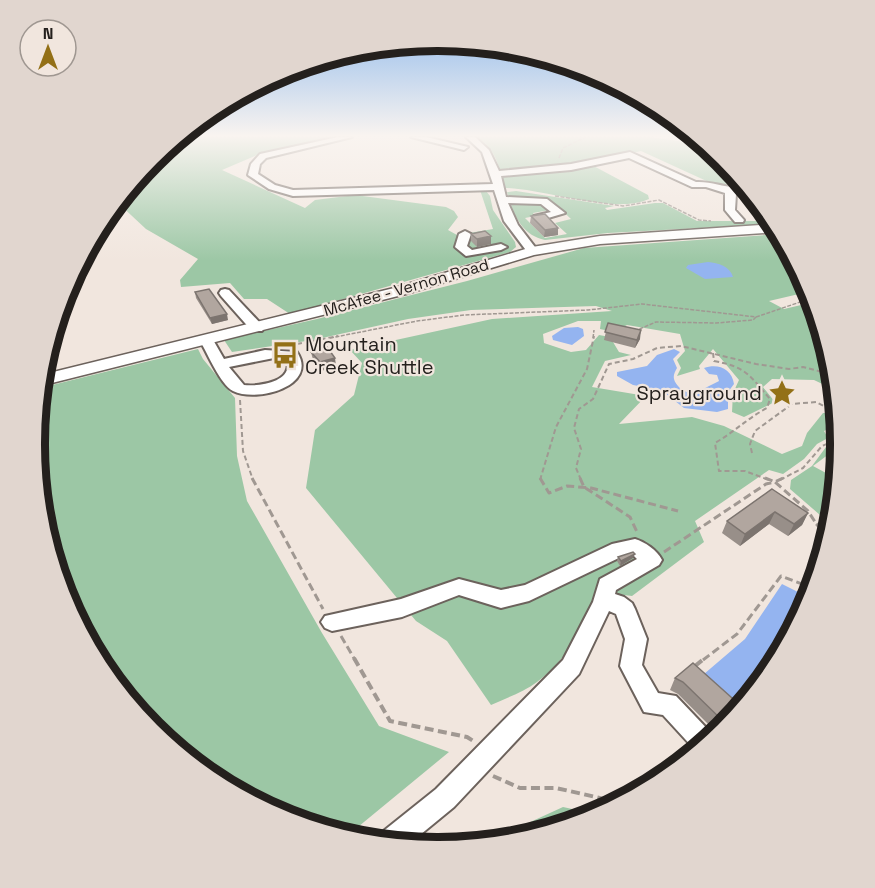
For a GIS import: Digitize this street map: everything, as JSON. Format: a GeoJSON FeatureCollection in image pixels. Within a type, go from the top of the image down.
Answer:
{"type":"FeatureCollection","features":[{"type":"Feature","properties":{"kind":"main road","name":"McAfee - Vernon Road"},"geometry":{"type":"LineString","coordinates":[[51,379],[400,291],[532,251],[600,240],[766,229]]}},
{"type":"Feature","properties":{"kind":"street"},"geometry":{"type":"LineString","coordinates":[[258,178],[272,187],[293,193],[498,187]]}},
{"type":"Feature","properties":{"kind":"street"},"geometry":{"type":"LineString","coordinates":[[496,178],[507,216],[532,251]]}},
{"type":"Feature","properties":{"kind":"street"},"geometry":{"type":"LineString","coordinates":[[681,178],[695,185],[707,184],[730,191],[737,190]]}},
{"type":"Feature","properties":{"kind":"street"},"geometry":{"type":"LineString","coordinates":[[730,191],[732,200],[730,210],[739,220]]}},
{"type":"Feature","properties":{"kind":"street"},"geometry":{"type":"LineString","coordinates":[[501,200],[543,201],[560,213],[538,218]]}},
{"type":"Feature","properties":{"kind":"street"},"geometry":{"type":"LineString","coordinates":[[465,234],[461,247],[470,254],[501,247]]}},
{"type":"Feature","properties":{"kind":"street"},"geometry":{"type":"LineString","coordinates":[[225,293],[256,328]]}},
{"type":"Feature","properties":{"kind":"street"},"geometry":{"type":"LineString","coordinates":[[207,340],[232,382],[240,389],[254,390],[270,387],[287,380],[295,374],[297,361],[292,355],[267,352],[222,364]]}},
{"type":"Feature","properties":{"kind":"street"},"geometry":{"type":"LineString","coordinates":[[332,622],[402,608],[459,587],[501,599],[529,593],[619,549],[635,546],[652,560],[607,585],[603,603],[571,667],[445,798],[399,835]]}},
{"type":"Feature","properties":{"kind":"street"},"geometry":{"type":"LineString","coordinates":[[603,603],[617,603],[625,609],[636,639],[631,666],[652,704],[668,704],[699,736]]}},
{"type":"Feature","properties":{"kind":"path"},"geometry":{"type":"LineString","coordinates":[[554,196],[623,206],[659,200],[699,220],[710,220]]}},
{"type":"Feature","properties":{"kind":"path"},"geometry":{"type":"LineString","coordinates":[[634,332],[656,322],[716,324],[753,320],[803,301]]}},
{"type":"Feature","properties":{"kind":"path"},"geometry":{"type":"LineString","coordinates":[[267,352],[271,348],[310,344],[417,321],[464,315],[588,310],[642,304],[756,317]]}},
{"type":"Feature","properties":{"kind":"path"},"geometry":{"type":"LineString","coordinates":[[594,330],[593,353],[587,375],[558,423],[540,479],[549,493],[567,486],[584,487],[678,511]]}},
{"type":"Feature","properties":{"kind":"path"},"geometry":{"type":"LineString","coordinates":[[638,536],[630,518],[584,487],[576,468],[581,449],[574,428],[579,409],[593,399],[609,364],[633,359],[657,348],[681,346],[756,364],[789,369],[803,367],[823,372]]}},
{"type":"Feature","properties":{"kind":"path"},"geometry":{"type":"LineString","coordinates":[[712,353],[714,361],[727,363],[754,378],[770,399],[767,408],[747,419],[739,429],[715,443],[719,471],[745,471],[775,482],[808,511],[821,528]]}},
{"type":"Feature","properties":{"kind":"path"},"geometry":{"type":"LineString","coordinates":[[240,389],[243,451],[255,486],[315,598],[358,664],[390,721],[467,737],[491,752],[490,775],[520,788],[556,788],[605,799]]}},
{"type":"Feature","properties":{"kind":"path"},"geometry":{"type":"LineString","coordinates":[[752,453],[750,444],[755,432],[792,404],[816,402],[828,408]]}},
{"type":"Feature","properties":{"kind":"path"},"geometry":{"type":"LineString","coordinates":[[657,556],[766,484],[803,468],[822,446],[830,442]]}},
{"type":"Feature","properties":{"kind":"path"},"geometry":{"type":"LineString","coordinates":[[817,525],[822,522]]}},
{"type":"Feature","properties":{"kind":"path"},"geometry":{"type":"LineString","coordinates":[[694,667],[738,634],[781,576],[803,585]]}},
{"type":"Feature","properties":{"kind":"green space"},"geometry":{"type":"Polygon","coordinates":[[[148,178],[240,178],[305,208],[315,200],[355,195],[446,207],[454,211],[458,217],[448,230],[457,235],[493,229],[480,190],[486,191],[490,196],[493,210],[516,247],[510,252],[290,314],[267,299],[244,299],[230,283],[181,287],[180,280],[198,259],[146,229],[124,208],[148,178]]]}},
{"type":"Feature","properties":{"kind":"green space"},"geometry":{"type":"Polygon","coordinates":[[[502,178],[617,178],[648,195],[649,199],[634,203],[598,203],[505,188],[502,178]]]}},
{"type":"Feature","properties":{"kind":"green space"},"geometry":{"type":"Polygon","coordinates":[[[701,178],[727,178],[737,190],[724,189],[701,178]]]}},
{"type":"Feature","properties":{"kind":"green space"},"geometry":{"type":"Polygon","coordinates":[[[516,191],[614,206],[605,208],[607,210],[663,203],[697,221],[760,221],[763,225],[608,233],[545,240],[532,235],[522,226],[510,202],[542,203],[550,210],[533,213],[535,216],[525,218],[545,238],[567,234],[555,223],[571,219],[553,202],[538,198],[509,198],[507,192],[516,191]]]}},
{"type":"Feature","properties":{"kind":"green space"},"geometry":{"type":"Polygon","coordinates":[[[769,235],[790,270],[800,294],[769,301],[784,309],[804,304],[817,342],[826,386],[814,380],[772,379],[763,387],[775,402],[744,417],[732,412],[733,393],[739,380],[713,349],[699,366],[700,369],[677,376],[681,368],[677,360],[685,351],[680,334],[627,325],[614,332],[600,329],[601,321],[578,321],[543,334],[544,343],[571,352],[586,350],[599,335],[610,337],[619,352],[631,355],[605,361],[592,387],[646,396],[619,424],[692,417],[724,426],[782,454],[802,446],[807,433],[823,413],[829,413],[829,428],[824,431],[828,438],[817,444],[804,459],[783,474],[769,470],[695,521],[704,542],[632,596],[601,592],[581,629],[558,663],[532,686],[491,705],[447,641],[416,621],[306,488],[315,430],[354,395],[362,363],[350,350],[492,319],[612,311],[596,306],[471,310],[408,319],[313,340],[232,352],[224,340],[467,281],[584,248],[769,235]]]}},
{"type":"Feature","properties":{"kind":"green space"},"geometry":{"type":"Polygon","coordinates":[[[198,349],[203,359],[235,398],[237,456],[247,501],[322,633],[379,726],[449,752],[357,828],[287,807],[241,784],[199,755],[160,722],[126,683],[85,618],[58,546],[48,495],[46,470],[46,418],[49,386],[198,349]]]}},
{"type":"Feature","properties":{"kind":"green space"},"geometry":{"type":"Polygon","coordinates":[[[830,445],[830,454],[813,466],[826,473],[829,471],[824,512],[820,515],[790,489],[791,480],[812,466],[826,447],[830,445]]]}},
{"type":"Feature","properties":{"kind":"green space"},"geometry":{"type":"Polygon","coordinates":[[[563,807],[579,810],[564,816],[516,828],[563,807]]]}},
{"type":"Feature","properties":{"kind":"water"},"geometry":{"type":"Polygon","coordinates":[[[708,262],[720,264],[733,277],[705,279],[686,268],[688,265],[708,262]]]}},
{"type":"Feature","properties":{"kind":"water"},"geometry":{"type":"Polygon","coordinates":[[[564,328],[583,329],[584,336],[572,345],[553,340],[552,336],[564,328]]]}},
{"type":"Feature","properties":{"kind":"water"},"geometry":{"type":"Polygon","coordinates":[[[674,349],[680,352],[673,359],[677,368],[674,379],[682,390],[698,391],[719,381],[717,375],[709,374],[704,368],[719,367],[730,374],[734,384],[728,392],[728,409],[717,412],[684,408],[661,390],[633,385],[617,376],[617,372],[647,366],[657,355],[674,349]]]}},
{"type":"Feature","properties":{"kind":"water"},"geometry":{"type":"Polygon","coordinates":[[[782,584],[800,593],[790,618],[764,662],[728,708],[697,680],[745,639],[782,584]]]}},
{"type":"Feature","properties":{"kind":"building"},"geometry":{"type":"Polygon","coordinates":[[[545,214],[558,228],[545,230],[531,216],[545,214]]]}},
{"type":"Feature","properties":{"kind":"building"},"geometry":{"type":"Polygon","coordinates":[[[485,231],[491,236],[477,239],[471,234],[485,231]]]}},
{"type":"Feature","properties":{"kind":"building"},"geometry":{"type":"Polygon","coordinates":[[[209,289],[227,314],[210,318],[195,292],[209,289]]]}},
{"type":"Feature","properties":{"kind":"building"},"geometry":{"type":"Polygon","coordinates":[[[608,323],[641,330],[637,340],[605,332],[608,323]]]}},
{"type":"Feature","properties":{"kind":"building"},"geometry":{"type":"Polygon","coordinates":[[[327,347],[335,358],[320,362],[311,352],[327,347]]]}},
{"type":"Feature","properties":{"kind":"building"},"geometry":{"type":"Polygon","coordinates":[[[772,489],[808,513],[794,524],[775,512],[745,534],[727,521],[772,489]]]}},
{"type":"Feature","properties":{"kind":"building"},"geometry":{"type":"Polygon","coordinates":[[[633,552],[635,554],[621,561],[618,557],[633,552]]]}},
{"type":"Feature","properties":{"kind":"building"},"geometry":{"type":"Polygon","coordinates":[[[693,663],[735,701],[719,717],[683,682],[675,678],[693,663]]]}},
{"type":"Feature","properties":{"kind":"place","name":"Mountain Creek Shuttle"},"geometry":{"type":"Point","coordinates":[285,355]}},
{"type":"Feature","properties":{"kind":"place","name":"Sprayground"},"geometry":{"type":"Point","coordinates":[782,393]}}]}
